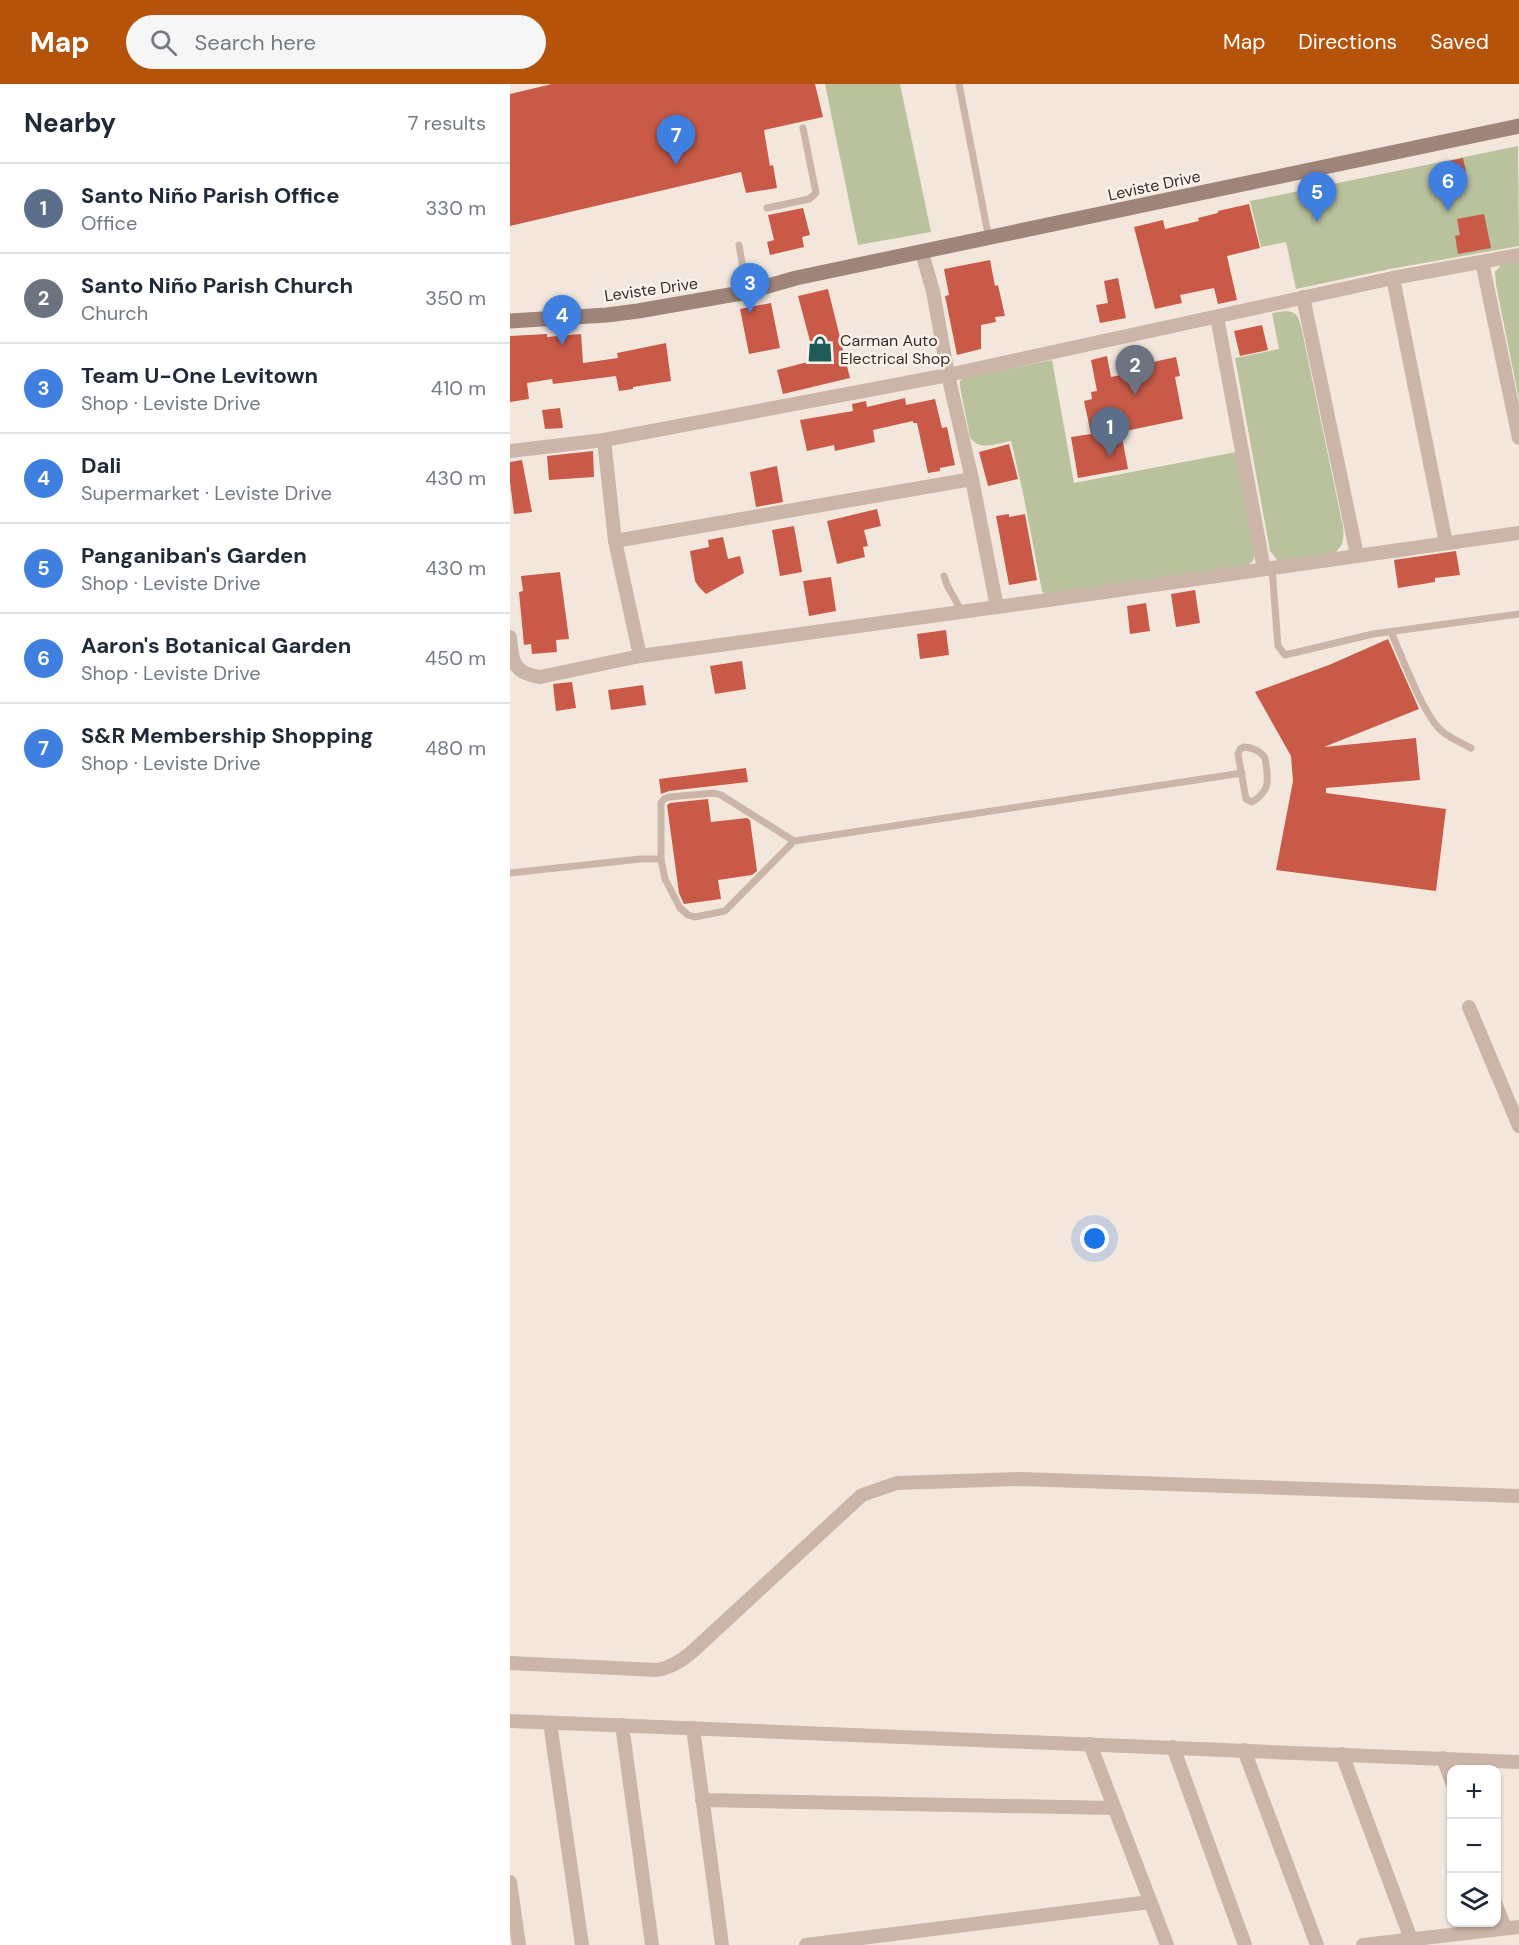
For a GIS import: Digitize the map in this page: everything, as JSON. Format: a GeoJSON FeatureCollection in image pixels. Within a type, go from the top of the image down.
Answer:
{"type":"FeatureCollection","features":[{"type":"Feature","properties":{"kind":"main road","name":"Leviste Drive"},"geometry":{"type":"LineString","coordinates":[[510,321],[638,311],[1519,126]]}},
{"type":"Feature","properties":{"kind":"main road","name":"Leviste Drive"},"geometry":{"type":"LineString","coordinates":[[510,311],[631,302],[747,288]]}},
{"type":"Feature","properties":{"kind":"street"},"geometry":{"type":"LineString","coordinates":[[921,253],[933,291],[948,375],[997,607]]}},
{"type":"Feature","properties":{"kind":"street"},"geometry":{"type":"LineString","coordinates":[[510,451],[604,440],[948,375],[1393,278],[1519,255]]}},
{"type":"Feature","properties":{"kind":"street"},"geometry":{"type":"LineString","coordinates":[[1482,262],[1519,438]]}},
{"type":"Feature","properties":{"kind":"street"},"geometry":{"type":"LineString","coordinates":[[1393,278],[1446,543]]}},
{"type":"Feature","properties":{"kind":"street"},"geometry":{"type":"LineString","coordinates":[[1304,297],[1357,555]]}},
{"type":"Feature","properties":{"kind":"street"},"geometry":{"type":"LineString","coordinates":[[1217,317],[1268,568]]}},
{"type":"Feature","properties":{"kind":"street"},"geometry":{"type":"LineString","coordinates":[[604,440],[615,542],[640,656]]}},
{"type":"Feature","properties":{"kind":"street"},"geometry":{"type":"LineString","coordinates":[[615,542],[972,480]]}},
{"type":"Feature","properties":{"kind":"street"},"geometry":{"type":"LineString","coordinates":[[510,637],[512,657],[517,668],[528,675],[540,676],[640,656],[1519,533]]}},
{"type":"Feature","properties":{"kind":"street"},"geometry":{"type":"LineString","coordinates":[[1469,1007],[1518,1120]]}},
{"type":"Feature","properties":{"kind":"street"},"geometry":{"type":"LineString","coordinates":[[510,1663],[657,1670],[668,1668],[693,1651],[862,1495],[897,1483],[1020,1479],[1519,1496]]}},
{"type":"Feature","properties":{"kind":"street"},"geometry":{"type":"LineString","coordinates":[[510,1721],[1519,1762]]}},
{"type":"Feature","properties":{"kind":"street"},"geometry":{"type":"LineString","coordinates":[[550,1723],[582,1945]]}},
{"type":"Feature","properties":{"kind":"street"},"geometry":{"type":"LineString","coordinates":[[621,1725],[652,1945]]}},
{"type":"Feature","properties":{"kind":"street"},"geometry":{"type":"LineString","coordinates":[[693,1728],[722,1945]]}},
{"type":"Feature","properties":{"kind":"street"},"geometry":{"type":"LineString","coordinates":[[1090,1744],[1167,1945]]}},
{"type":"Feature","properties":{"kind":"street"},"geometry":{"type":"LineString","coordinates":[[1173,1747],[1245,1945]]}},
{"type":"Feature","properties":{"kind":"street"},"geometry":{"type":"LineString","coordinates":[[1244,1750],[1317,1945]]}},
{"type":"Feature","properties":{"kind":"street"},"geometry":{"type":"LineString","coordinates":[[1342,1754],[1411,1940]]}},
{"type":"Feature","properties":{"kind":"street"},"geometry":{"type":"LineString","coordinates":[[1443,1758],[1447,1769]]}},
{"type":"Feature","properties":{"kind":"street"},"geometry":{"type":"LineString","coordinates":[[702,1800],[1113,1808]]}},
{"type":"Feature","properties":{"kind":"street"},"geometry":{"type":"LineString","coordinates":[[510,1882],[519,1945]]}},
{"type":"Feature","properties":{"kind":"street"},"geometry":{"type":"LineString","coordinates":[[806,1945],[1150,1902]]}},
{"type":"Feature","properties":{"kind":"street"},"geometry":{"type":"LineString","coordinates":[[1364,1945],[1512,1927],[1501,1911]]}},
{"type":"Feature","properties":{"kind":"lane"},"geometry":{"type":"LineString","coordinates":[[959,84],[989,239]]}},
{"type":"Feature","properties":{"kind":"lane"},"geometry":{"type":"LineString","coordinates":[[767,208],[809,199],[816,193],[803,128]]}},
{"type":"Feature","properties":{"kind":"lane"},"geometry":{"type":"LineString","coordinates":[[740,245],[747,288]]}},
{"type":"Feature","properties":{"kind":"lane"},"geometry":{"type":"LineString","coordinates":[[1268,568],[1278,646],[1285,655],[1373,634],[1519,614]]}},
{"type":"Feature","properties":{"kind":"lane"},"geometry":{"type":"LineString","coordinates":[[944,576],[962,612]]}},
{"type":"Feature","properties":{"kind":"lane"},"geometry":{"type":"LineString","coordinates":[[1391,632],[1437,726],[1452,739],[1471,748]]}},
{"type":"Feature","properties":{"kind":"lane"},"geometry":{"type":"LineString","coordinates":[[1250,747],[1263,754],[1268,785],[1254,801],[1249,802],[1246,799],[1242,773],[1238,754],[1240,749],[1250,747]]}},
{"type":"Feature","properties":{"kind":"lane"},"geometry":{"type":"LineString","coordinates":[[794,841],[721,795],[714,793],[669,797],[661,803],[661,859],[665,879],[681,909],[695,917],[725,911],[794,841],[1242,773]]}},
{"type":"Feature","properties":{"kind":"lane"},"geometry":{"type":"LineString","coordinates":[[510,873],[640,859],[661,859]]}},
{"type":"Feature","properties":{"kind":"green space"},"geometry":{"type":"Polygon","coordinates":[[[825,84],[900,84],[931,232],[858,245],[825,84]]]}},
{"type":"Feature","properties":{"kind":"green space"},"geometry":{"type":"Polygon","coordinates":[[[1518,146],[1519,246],[1390,269],[1296,289],[1286,242],[1261,247],[1250,201],[1518,146]]]}},
{"type":"Feature","properties":{"kind":"green space"},"geometry":{"type":"Polygon","coordinates":[[[1519,261],[1519,400],[1495,272],[1502,264],[1519,261]]]}},
{"type":"Feature","properties":{"kind":"green space"},"geometry":{"type":"Polygon","coordinates":[[[1285,311],[1296,315],[1301,326],[1343,534],[1342,543],[1336,552],[1278,561],[1270,551],[1235,358],[1279,349],[1272,313],[1285,311]]]}},
{"type":"Feature","properties":{"kind":"green space"},"geometry":{"type":"Polygon","coordinates":[[[1052,360],[1074,483],[1236,452],[1255,556],[1252,562],[1247,566],[1045,594],[1042,591],[1011,441],[989,445],[974,442],[970,437],[960,381],[964,378],[1052,360]]]}},
{"type":"Feature","properties":{"kind":"building"},"geometry":{"type":"Polygon","coordinates":[[[552,84],[815,84],[823,117],[764,130],[770,166],[773,165],[777,188],[746,193],[741,172],[510,226],[510,94],[552,84]]]}},
{"type":"Feature","properties":{"kind":"building"},"geometry":{"type":"Polygon","coordinates":[[[1463,158],[1466,171],[1452,174],[1449,161],[1463,158]]]}},
{"type":"Feature","properties":{"kind":"building"},"geometry":{"type":"Polygon","coordinates":[[[1249,204],[1260,248],[1227,256],[1237,300],[1218,304],[1214,288],[1180,295],[1182,303],[1155,309],[1134,227],[1163,220],[1165,229],[1199,221],[1198,218],[1218,213],[1218,211],[1249,204]]]}},
{"type":"Feature","properties":{"kind":"building"},"geometry":{"type":"Polygon","coordinates":[[[803,208],[810,235],[802,237],[804,247],[770,255],[767,242],[774,240],[768,215],[803,208]]]}},
{"type":"Feature","properties":{"kind":"building"},"geometry":{"type":"Polygon","coordinates":[[[1484,214],[1491,248],[1458,254],[1455,236],[1460,235],[1457,219],[1484,214]]]}},
{"type":"Feature","properties":{"kind":"building"},"geometry":{"type":"Polygon","coordinates":[[[990,260],[995,286],[998,285],[1005,316],[995,317],[996,322],[981,325],[981,349],[957,355],[945,296],[949,295],[944,269],[990,260]]]}},
{"type":"Feature","properties":{"kind":"building"},"geometry":{"type":"Polygon","coordinates":[[[1118,278],[1126,318],[1100,323],[1096,305],[1108,303],[1104,281],[1118,278]]]}},
{"type":"Feature","properties":{"kind":"building"},"geometry":{"type":"Polygon","coordinates":[[[828,289],[850,378],[783,394],[777,370],[815,360],[798,296],[828,289]]]}},
{"type":"Feature","properties":{"kind":"building"},"geometry":{"type":"Polygon","coordinates":[[[771,303],[780,348],[749,354],[740,309],[771,303]]]}},
{"type":"Feature","properties":{"kind":"building"},"geometry":{"type":"Polygon","coordinates":[[[1262,325],[1268,350],[1240,356],[1234,331],[1262,325]]]}},
{"type":"Feature","properties":{"kind":"building"},"geometry":{"type":"Polygon","coordinates":[[[547,334],[547,337],[581,334],[583,363],[618,358],[617,353],[666,343],[671,381],[619,391],[616,376],[553,384],[552,379],[527,383],[529,399],[510,402],[510,336],[547,334]]]}},
{"type":"Feature","properties":{"kind":"building"},"geometry":{"type":"Polygon","coordinates":[[[1107,356],[1111,377],[1154,368],[1153,362],[1176,357],[1180,376],[1175,377],[1183,419],[1121,432],[1128,469],[1078,478],[1071,437],[1091,434],[1084,401],[1092,399],[1091,392],[1097,391],[1091,360],[1107,356]]]}},
{"type":"Feature","properties":{"kind":"building"},"geometry":{"type":"Polygon","coordinates":[[[905,398],[906,405],[935,399],[942,428],[947,427],[955,465],[928,473],[917,423],[913,421],[873,430],[875,442],[835,451],[834,445],[807,451],[800,420],[853,411],[852,404],[866,401],[867,407],[905,398]]]}},
{"type":"Feature","properties":{"kind":"building"},"geometry":{"type":"Polygon","coordinates":[[[560,408],[563,428],[545,429],[542,410],[560,408]]]}},
{"type":"Feature","properties":{"kind":"building"},"geometry":{"type":"Polygon","coordinates":[[[1009,444],[1018,479],[988,486],[979,452],[1009,444]]]}},
{"type":"Feature","properties":{"kind":"building"},"geometry":{"type":"Polygon","coordinates":[[[593,451],[594,477],[549,480],[547,456],[593,451]]]}},
{"type":"Feature","properties":{"kind":"building"},"geometry":{"type":"Polygon","coordinates":[[[522,460],[532,512],[514,514],[510,462],[522,460]]]}},
{"type":"Feature","properties":{"kind":"building"},"geometry":{"type":"Polygon","coordinates":[[[777,466],[783,502],[756,507],[750,472],[777,466]]]}},
{"type":"Feature","properties":{"kind":"building"},"geometry":{"type":"Polygon","coordinates":[[[877,509],[881,526],[864,530],[868,546],[863,547],[865,557],[837,564],[827,521],[877,509]]]}},
{"type":"Feature","properties":{"kind":"building"},"geometry":{"type":"Polygon","coordinates":[[[1009,514],[1009,517],[1025,514],[1037,580],[1009,585],[996,516],[1009,514]]]}},
{"type":"Feature","properties":{"kind":"building"},"geometry":{"type":"Polygon","coordinates":[[[794,526],[802,572],[780,576],[772,530],[794,526]]]}},
{"type":"Feature","properties":{"kind":"building"},"geometry":{"type":"Polygon","coordinates":[[[723,537],[728,559],[740,556],[744,573],[706,594],[695,581],[690,551],[709,547],[708,540],[723,537]]]}},
{"type":"Feature","properties":{"kind":"building"},"geometry":{"type":"Polygon","coordinates":[[[1456,551],[1460,575],[1435,578],[1435,582],[1398,588],[1394,560],[1456,551]]]}},
{"type":"Feature","properties":{"kind":"building"},"geometry":{"type":"Polygon","coordinates":[[[560,572],[569,639],[556,640],[557,652],[532,654],[531,644],[524,645],[519,592],[523,591],[521,576],[560,572]]]}},
{"type":"Feature","properties":{"kind":"building"},"geometry":{"type":"Polygon","coordinates":[[[831,577],[836,611],[809,616],[803,581],[831,577]]]}},
{"type":"Feature","properties":{"kind":"building"},"geometry":{"type":"Polygon","coordinates":[[[1195,590],[1200,623],[1176,627],[1171,594],[1195,590]]]}},
{"type":"Feature","properties":{"kind":"building"},"geometry":{"type":"Polygon","coordinates":[[[1146,603],[1150,631],[1130,634],[1127,606],[1146,603]]]}},
{"type":"Feature","properties":{"kind":"building"},"geometry":{"type":"Polygon","coordinates":[[[946,630],[949,655],[920,659],[917,634],[946,630]]]}},
{"type":"Feature","properties":{"kind":"building"},"geometry":{"type":"Polygon","coordinates":[[[1388,639],[1419,709],[1324,747],[1416,738],[1420,780],[1326,788],[1326,793],[1446,809],[1436,891],[1276,870],[1293,781],[1291,756],[1255,692],[1329,665],[1388,639]]]}},
{"type":"Feature","properties":{"kind":"building"},"geometry":{"type":"Polygon","coordinates":[[[742,661],[746,689],[715,694],[710,666],[742,661]]]}},
{"type":"Feature","properties":{"kind":"building"},"geometry":{"type":"Polygon","coordinates":[[[572,682],[576,708],[556,711],[553,684],[572,682]]]}},
{"type":"Feature","properties":{"kind":"building"},"geometry":{"type":"Polygon","coordinates":[[[643,685],[646,705],[611,710],[608,690],[643,685]]]}},
{"type":"Feature","properties":{"kind":"building"},"geometry":{"type":"Polygon","coordinates":[[[746,768],[748,782],[669,791],[661,794],[659,779],[746,768]]]}},
{"type":"Feature","properties":{"kind":"building"},"geometry":{"type":"Polygon","coordinates":[[[708,799],[711,822],[747,818],[750,820],[757,871],[752,875],[718,880],[721,899],[684,904],[679,893],[667,805],[708,799]]]}},
{"type":"Feature","properties":{"kind":"place","name":"S&R Membership Shopping"},"geometry":{"type":"Point","coordinates":[676,165]}},
{"type":"Feature","properties":{"kind":"place","name":"Aaron's Botanical Garden"},"geometry":{"type":"Point","coordinates":[1448,211]}},
{"type":"Feature","properties":{"kind":"place","name":"Panganiban's Garden"},"geometry":{"type":"Point","coordinates":[1317,222]}},
{"type":"Feature","properties":{"kind":"place","name":"Team U-One Levitown"},"geometry":{"type":"Point","coordinates":[750,313]}},
{"type":"Feature","properties":{"kind":"place","name":"Dali"},"geometry":{"type":"Point","coordinates":[562,345]}},
{"type":"Feature","properties":{"kind":"place","name":"Carman Auto Electrical Shop"},"geometry":{"type":"Point","coordinates":[820,349]}},
{"type":"Feature","properties":{"kind":"place","name":"Santo Niño Parish Church"},"geometry":{"type":"Point","coordinates":[1135,395]}},
{"type":"Feature","properties":{"kind":"place","name":"Santo Niño Parish Office"},"geometry":{"type":"Point","coordinates":[1110,457]}}]}
